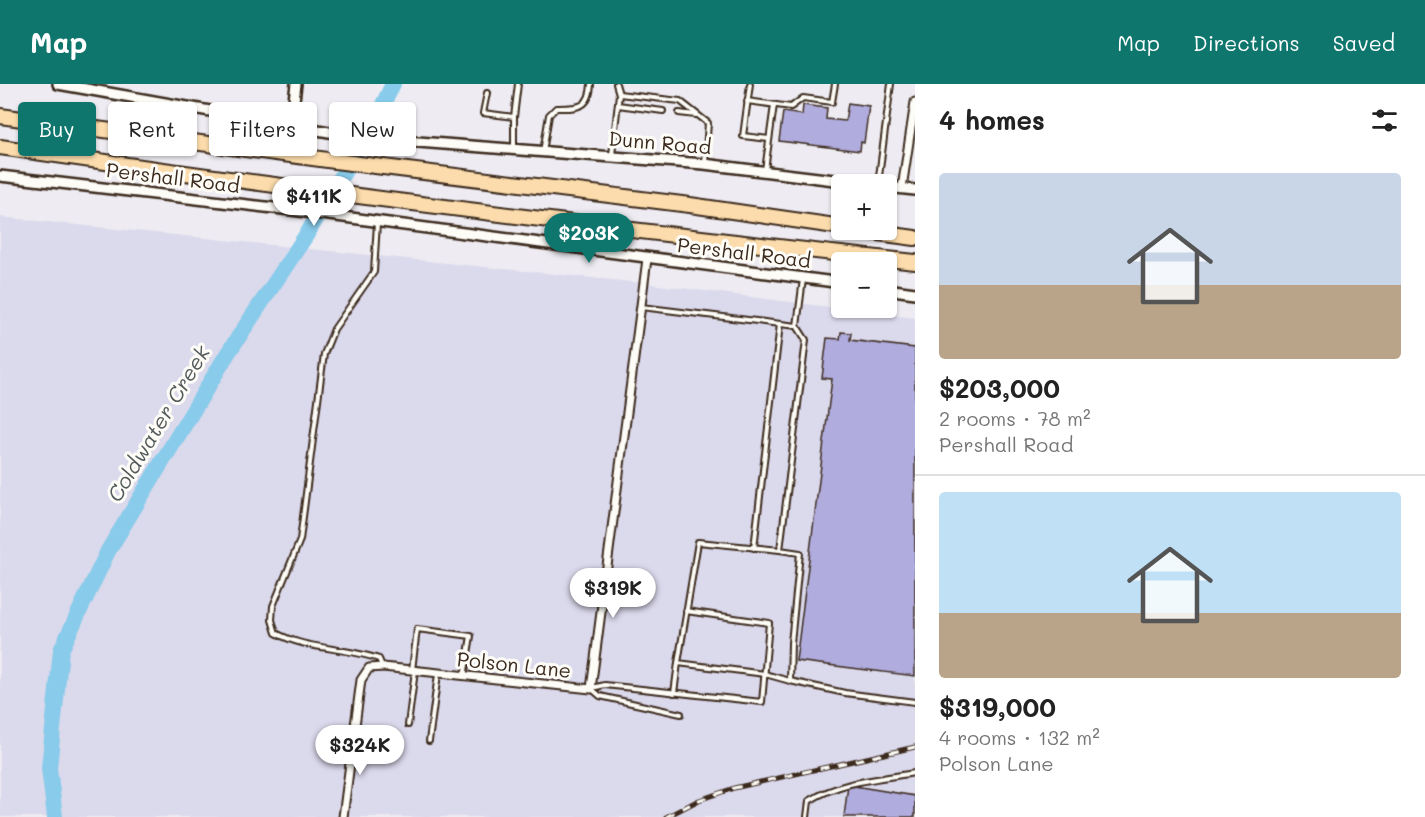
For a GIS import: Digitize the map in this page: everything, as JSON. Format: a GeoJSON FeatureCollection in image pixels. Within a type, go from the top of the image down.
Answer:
{"type":"FeatureCollection","features":[{"type":"Feature","properties":{"kind":"highway"},"geometry":{"type":"LineString","coordinates":[[0,116],[690,205],[831,225]]}},
{"type":"Feature","properties":{"kind":"highway"},"geometry":{"type":"LineString","coordinates":[[0,147],[295,189],[915,262]]}},
{"type":"Feature","properties":{"kind":"highway"},"geometry":{"type":"LineString","coordinates":[[897,236],[915,238]]}},
{"type":"Feature","properties":{"kind":"street","name":"Dunn Road"},"geometry":{"type":"LineString","coordinates":[[58,84],[209,111]]}},
{"type":"Feature","properties":{"kind":"street"},"geometry":{"type":"LineString","coordinates":[[294,102],[296,84]]}},
{"type":"Feature","properties":{"kind":"street"},"geometry":{"type":"LineString","coordinates":[[902,188],[915,107]]}},
{"type":"Feature","properties":{"kind":"street","name":"Dunn Road"},"geometry":{"type":"LineString","coordinates":[[317,130],[392,140],[704,164],[831,180]]}},
{"type":"Feature","properties":{"kind":"street","name":"Pershall Road"},"geometry":{"type":"LineString","coordinates":[[0,176],[291,210],[831,283]]}},
{"type":"Feature","properties":{"kind":"street"},"geometry":{"type":"LineString","coordinates":[[897,188],[915,190]]}},
{"type":"Feature","properties":{"kind":"street","name":"Polson Lane"},"geometry":{"type":"LineString","coordinates":[[382,667],[591,689],[647,259]]}},
{"type":"Feature","properties":{"kind":"street"},"geometry":{"type":"LineString","coordinates":[[897,291],[915,293]]}},
{"type":"Feature","properties":{"kind":"street"},"geometry":{"type":"LineString","coordinates":[[343,817],[361,680],[369,668],[382,667]]}},
{"type":"Feature","properties":{"kind":"lane"},"geometry":{"type":"LineString","coordinates":[[514,150],[514,117],[518,84]]}},
{"type":"Feature","properties":{"kind":"lane"},"geometry":{"type":"LineString","coordinates":[[543,152],[549,116],[556,108],[576,108],[586,103],[591,92],[591,84]]}},
{"type":"Feature","properties":{"kind":"lane"},"geometry":{"type":"LineString","coordinates":[[612,156],[619,94],[616,84]]}},
{"type":"Feature","properties":{"kind":"lane"},"geometry":{"type":"LineString","coordinates":[[750,84],[743,136],[769,139]]}},
{"type":"Feature","properties":{"kind":"lane"},"geometry":{"type":"LineString","coordinates":[[747,101],[791,107],[803,98],[832,102],[835,84]]}},
{"type":"Feature","properties":{"kind":"lane"},"geometry":{"type":"LineString","coordinates":[[879,174],[891,84]]}},
{"type":"Feature","properties":{"kind":"lane"},"geometry":{"type":"LineString","coordinates":[[487,93],[483,113],[514,117]]}},
{"type":"Feature","properties":{"kind":"lane"},"geometry":{"type":"LineString","coordinates":[[619,94],[680,101],[708,123],[704,164]]}},
{"type":"Feature","properties":{"kind":"lane"},"geometry":{"type":"LineString","coordinates":[[618,105],[663,111]]}},
{"type":"Feature","properties":{"kind":"lane"},"geometry":{"type":"LineString","coordinates":[[765,172],[774,105]]}},
{"type":"Feature","properties":{"kind":"lane"},"geometry":{"type":"LineString","coordinates":[[679,113],[698,115]]}},
{"type":"Feature","properties":{"kind":"lane"},"geometry":{"type":"LineString","coordinates":[[377,222],[374,272],[334,329],[324,354],[300,540],[273,606],[272,620],[276,633],[290,641],[359,651],[379,658],[382,667]]}},
{"type":"Feature","properties":{"kind":"lane"},"geometry":{"type":"LineString","coordinates":[[780,550],[806,340],[797,326],[803,279]]}},
{"type":"Feature","properties":{"kind":"lane"},"geometry":{"type":"LineString","coordinates":[[641,307],[797,326]]}},
{"type":"Feature","properties":{"kind":"lane"},"geometry":{"type":"LineString","coordinates":[[754,548],[780,324]]}},
{"type":"Feature","properties":{"kind":"lane"},"geometry":{"type":"LineString","coordinates":[[674,693],[698,542],[800,553],[791,642],[790,681]]}},
{"type":"Feature","properties":{"kind":"lane"},"geometry":{"type":"LineString","coordinates":[[591,689],[605,685],[762,702],[770,623],[686,610]]}},
{"type":"Feature","properties":{"kind":"lane"},"geometry":{"type":"LineString","coordinates":[[408,725],[417,629],[471,636],[464,677]]}},
{"type":"Feature","properties":{"kind":"lane"},"geometry":{"type":"LineString","coordinates":[[678,663],[765,674],[845,693],[915,702]]}},
{"type":"Feature","properties":{"kind":"lane"},"geometry":{"type":"LineString","coordinates":[[429,741],[438,674]]}},
{"type":"Feature","properties":{"kind":"lane"},"geometry":{"type":"LineString","coordinates":[[591,689],[600,696],[681,714]]}},
{"type":"Feature","properties":{"kind":"lane"},"geometry":{"type":"LineString","coordinates":[[807,817],[809,801],[825,791],[847,784],[915,773]]}},
{"type":"Feature","properties":{"kind":"shaded area"},"geometry":{"type":"Polygon","coordinates":[[[0,217],[651,284],[831,307],[831,318],[897,318],[897,316],[915,318],[915,817],[0,817],[0,217]]]}},
{"type":"Feature","properties":{"kind":"building"},"geometry":{"type":"Polygon","coordinates":[[[848,103],[869,106],[864,143],[861,142],[860,151],[779,141],[783,112],[802,115],[803,105],[827,108],[826,119],[845,121],[848,103]]]}},
{"type":"Feature","properties":{"kind":"building"},"geometry":{"type":"Polygon","coordinates":[[[841,332],[851,333],[850,340],[915,348],[915,676],[796,661],[832,379],[822,378],[827,338],[840,339],[841,332]]]}},
{"type":"Feature","properties":{"kind":"building"},"geometry":{"type":"Polygon","coordinates":[[[848,785],[915,796],[915,817],[844,817],[848,785]]]}},
{"type":"Feature","properties":{"kind":"waterway","name":"Coldwater Creek"},"geometry":{"type":"LineString","coordinates":[[55,817],[49,768],[61,650],[108,551],[228,353],[307,234],[377,117],[393,84]]}},
{"type":"Feature","properties":{"kind":"railway"},"geometry":{"type":"LineString","coordinates":[[666,817],[699,800],[734,788],[915,747]]}}]}
